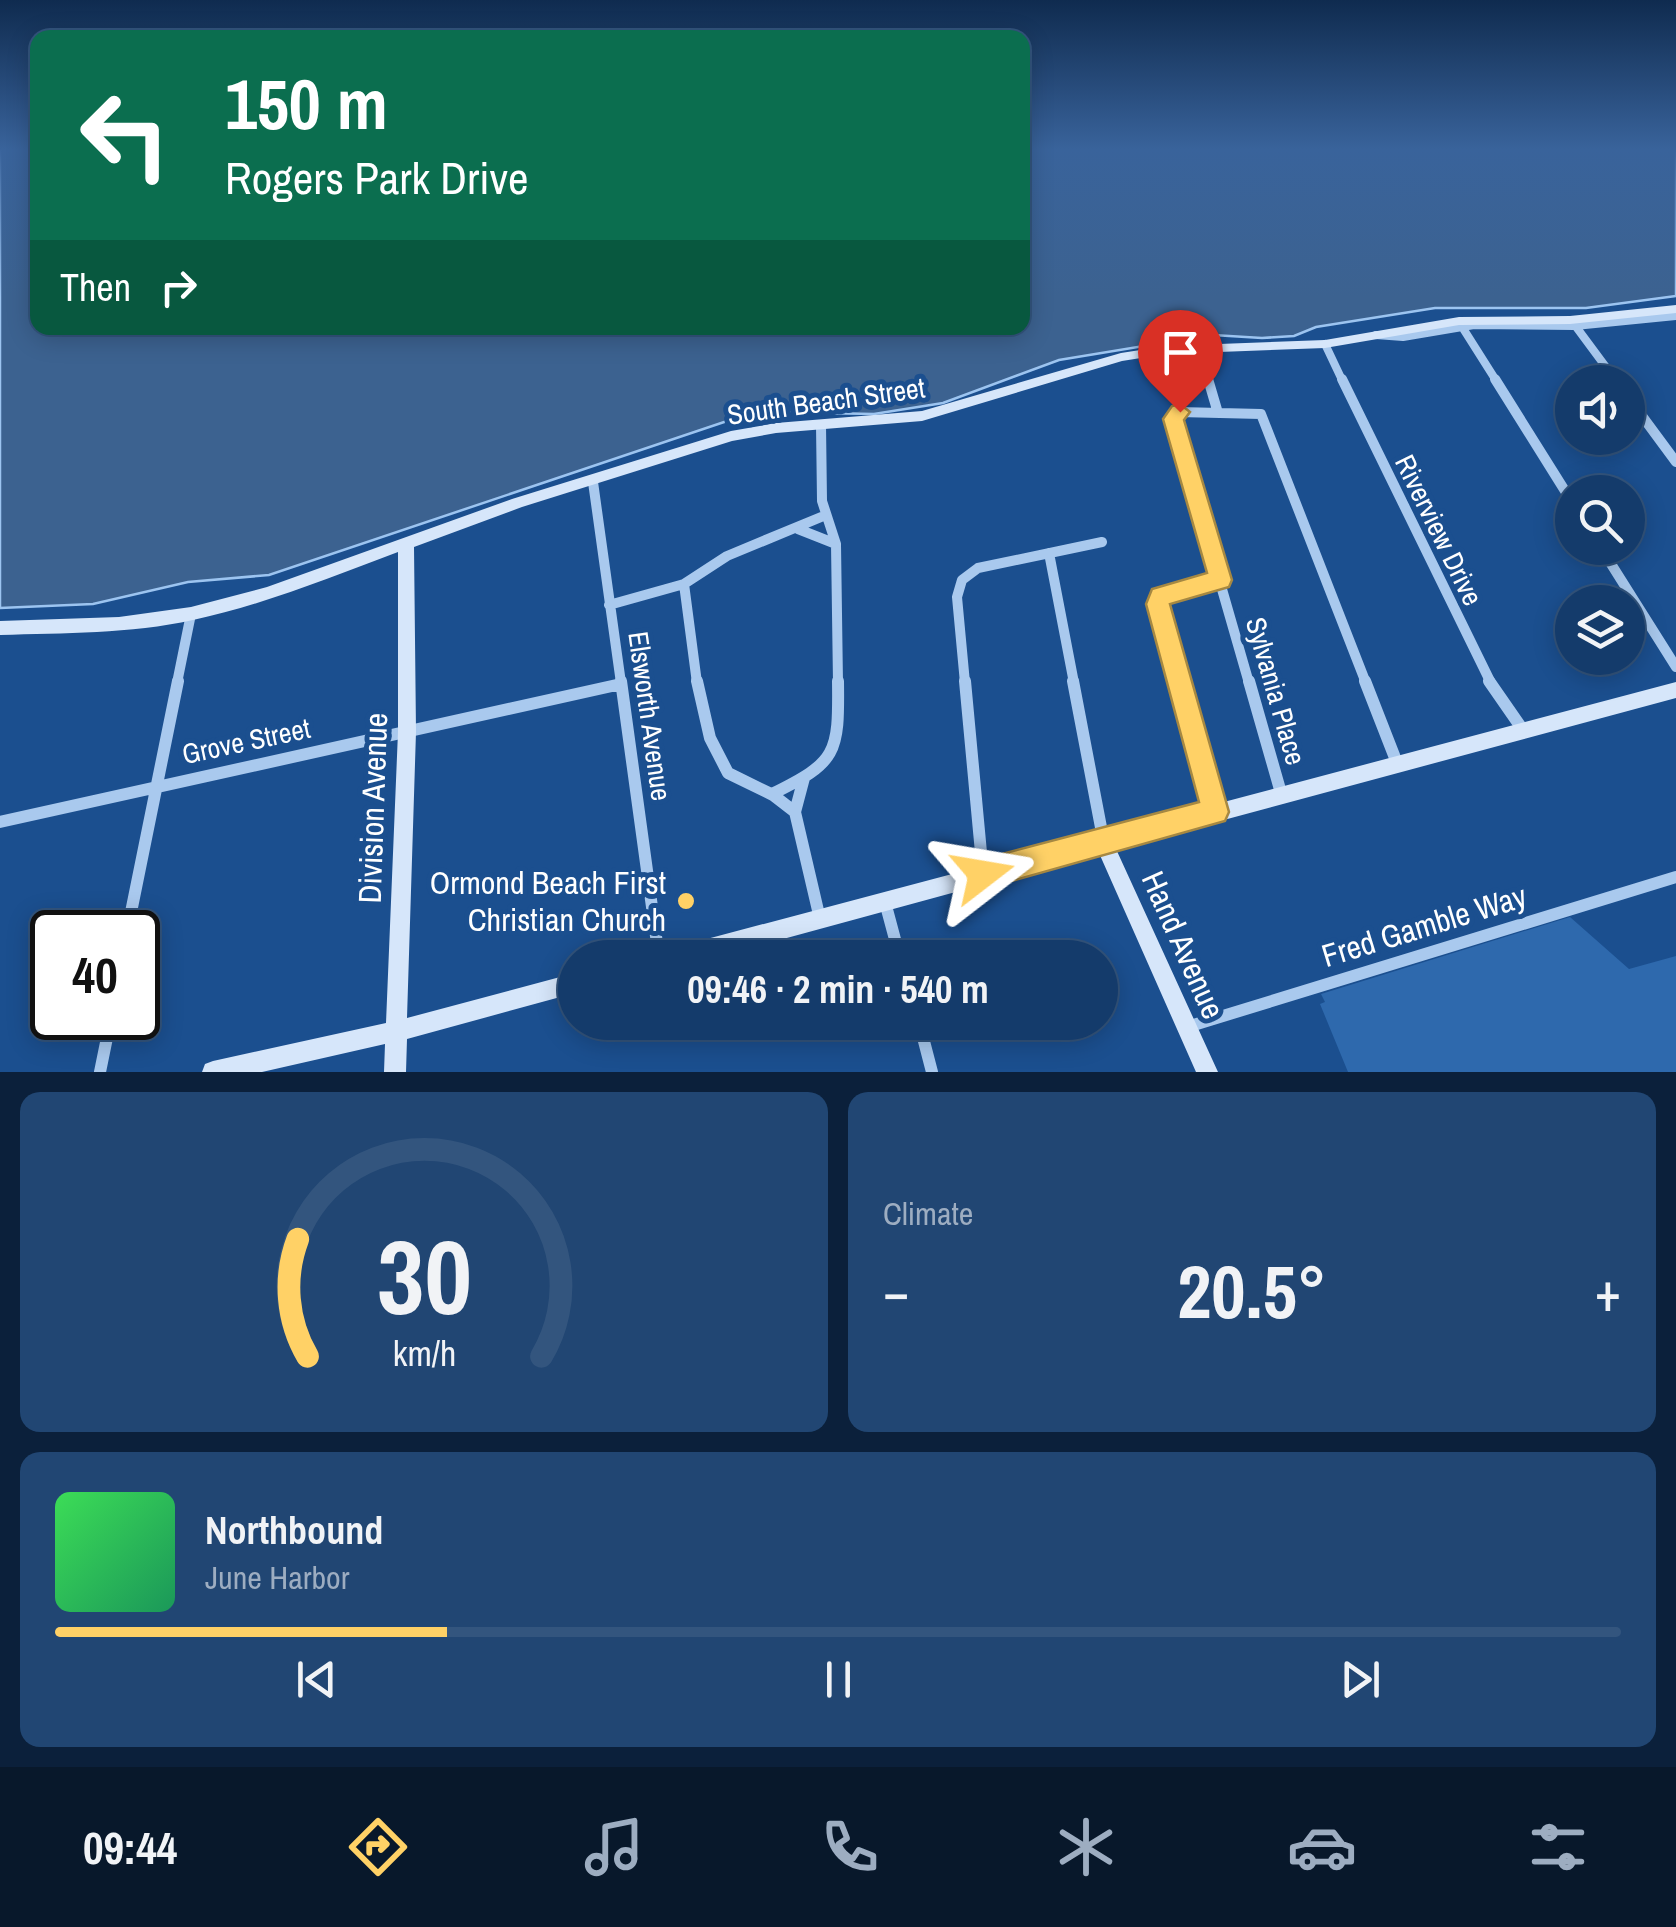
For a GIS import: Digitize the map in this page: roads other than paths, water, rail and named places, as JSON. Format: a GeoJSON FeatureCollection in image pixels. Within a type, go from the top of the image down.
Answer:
{"type":"FeatureCollection","features":[{"type":"Feature","properties":{"kind":"street","name":"South Beach Street"},"geometry":{"type":"LineString","coordinates":[[0,628],[119,624],[191,614],[268,593],[517,503],[746,432],[922,416],[1121,357],[1198,348],[1325,344],[1461,324],[1573,323],[1676,313]]}},
{"type":"Feature","properties":{"kind":"street"},"geometry":{"type":"LineString","coordinates":[[1573,323],[1604,365]]}},
{"type":"Feature","properties":{"kind":"street"},"geometry":{"type":"LineString","coordinates":[[1461,324],[1555,475]]}},
{"type":"Feature","properties":{"kind":"street","name":"Riverview Drive"},"geometry":{"type":"LineString","coordinates":[[1325,344],[1481,669],[1523,730]]}},
{"type":"Feature","properties":{"kind":"street"},"geometry":{"type":"LineString","coordinates":[[1198,348],[1218,413],[1261,414],[1397,763]]}},
{"type":"Feature","properties":{"kind":"street","name":"Sylvania Place"},"geometry":{"type":"LineString","coordinates":[[1218,413],[1180,412],[1174,419],[1282,793]]}},
{"type":"Feature","properties":{"kind":"street"},"geometry":{"type":"LineString","coordinates":[[1645,420],[1676,462]]}},
{"type":"Feature","properties":{"kind":"street"},"geometry":{"type":"LineString","coordinates":[[772,794],[819,771],[834,746],[838,695],[836,544],[822,501],[821,424]]}},
{"type":"Feature","properties":{"kind":"street","name":"Elsworth Avenue"},"geometry":{"type":"LineString","coordinates":[[592,482],[657,940]]}},
{"type":"Feature","properties":{"kind":"street"},"geometry":{"type":"LineString","coordinates":[[609,605],[684,584],[764,538],[826,515]]}},
{"type":"Feature","properties":{"kind":"street"},"geometry":{"type":"LineString","coordinates":[[798,528],[836,544]]}},
{"type":"Feature","properties":{"kind":"street"},"geometry":{"type":"LineString","coordinates":[[983,874],[957,597],[962,580],[978,568],[1102,542]]}},
{"type":"Feature","properties":{"kind":"street","name":"Division Avenue"},"geometry":{"type":"LineString","coordinates":[[395,1072],[406,732],[406,546]]}},
{"type":"Feature","properties":{"kind":"street"},"geometry":{"type":"LineString","coordinates":[[1050,553],[1104,843]]}},
{"type":"Feature","properties":{"kind":"street"},"geometry":{"type":"LineString","coordinates":[[1612,565],[1676,667]]}},
{"type":"Feature","properties":{"kind":"street"},"geometry":{"type":"LineString","coordinates":[[1215,812],[1158,604],[1160,596],[1172,590],[1220,580]]}},
{"type":"Feature","properties":{"kind":"street"},"geometry":{"type":"LineString","coordinates":[[684,584],[700,698],[713,753],[726,772],[745,785],[772,794],[795,812]]}},
{"type":"Feature","properties":{"kind":"street"},"geometry":{"type":"LineString","coordinates":[[131,910],[191,614]]}},
{"type":"Feature","properties":{"kind":"street","name":"Grove Street"},"geometry":{"type":"LineString","coordinates":[[0,822],[621,684]]}},
{"type":"Feature","properties":{"kind":"street"},"geometry":{"type":"LineString","coordinates":[[741,940],[1282,793],[1673,694]]}},
{"type":"Feature","properties":{"kind":"street"},"geometry":{"type":"LineString","coordinates":[[804,778],[795,812],[820,919]]}},
{"type":"Feature","properties":{"kind":"street","name":"Hand Avenue"},"geometry":{"type":"LineString","coordinates":[[1104,843],[1207,1072]]}},
{"type":"Feature","properties":{"kind":"street","name":"Fred Gamble Way"},"geometry":{"type":"LineString","coordinates":[[1187,1027],[1676,877]]}},
{"type":"Feature","properties":{"kind":"street"},"geometry":{"type":"LineString","coordinates":[[884,901],[895,940]]}},
{"type":"Feature","properties":{"kind":"street"},"geometry":{"type":"LineString","coordinates":[[212,1072],[397,1031],[558,988]]}},
{"type":"Feature","properties":{"kind":"street"},"geometry":{"type":"LineString","coordinates":[[100,1072],[106,1040]]}},
{"type":"Feature","properties":{"kind":"street"},"geometry":{"type":"LineString","coordinates":[[923,1040],[932,1072]]}},
{"type":"Feature","properties":{"kind":"place","name":"Ormond Beach First Christian Church"},"geometry":{"type":"Point","coordinates":[686,901]}}]}
